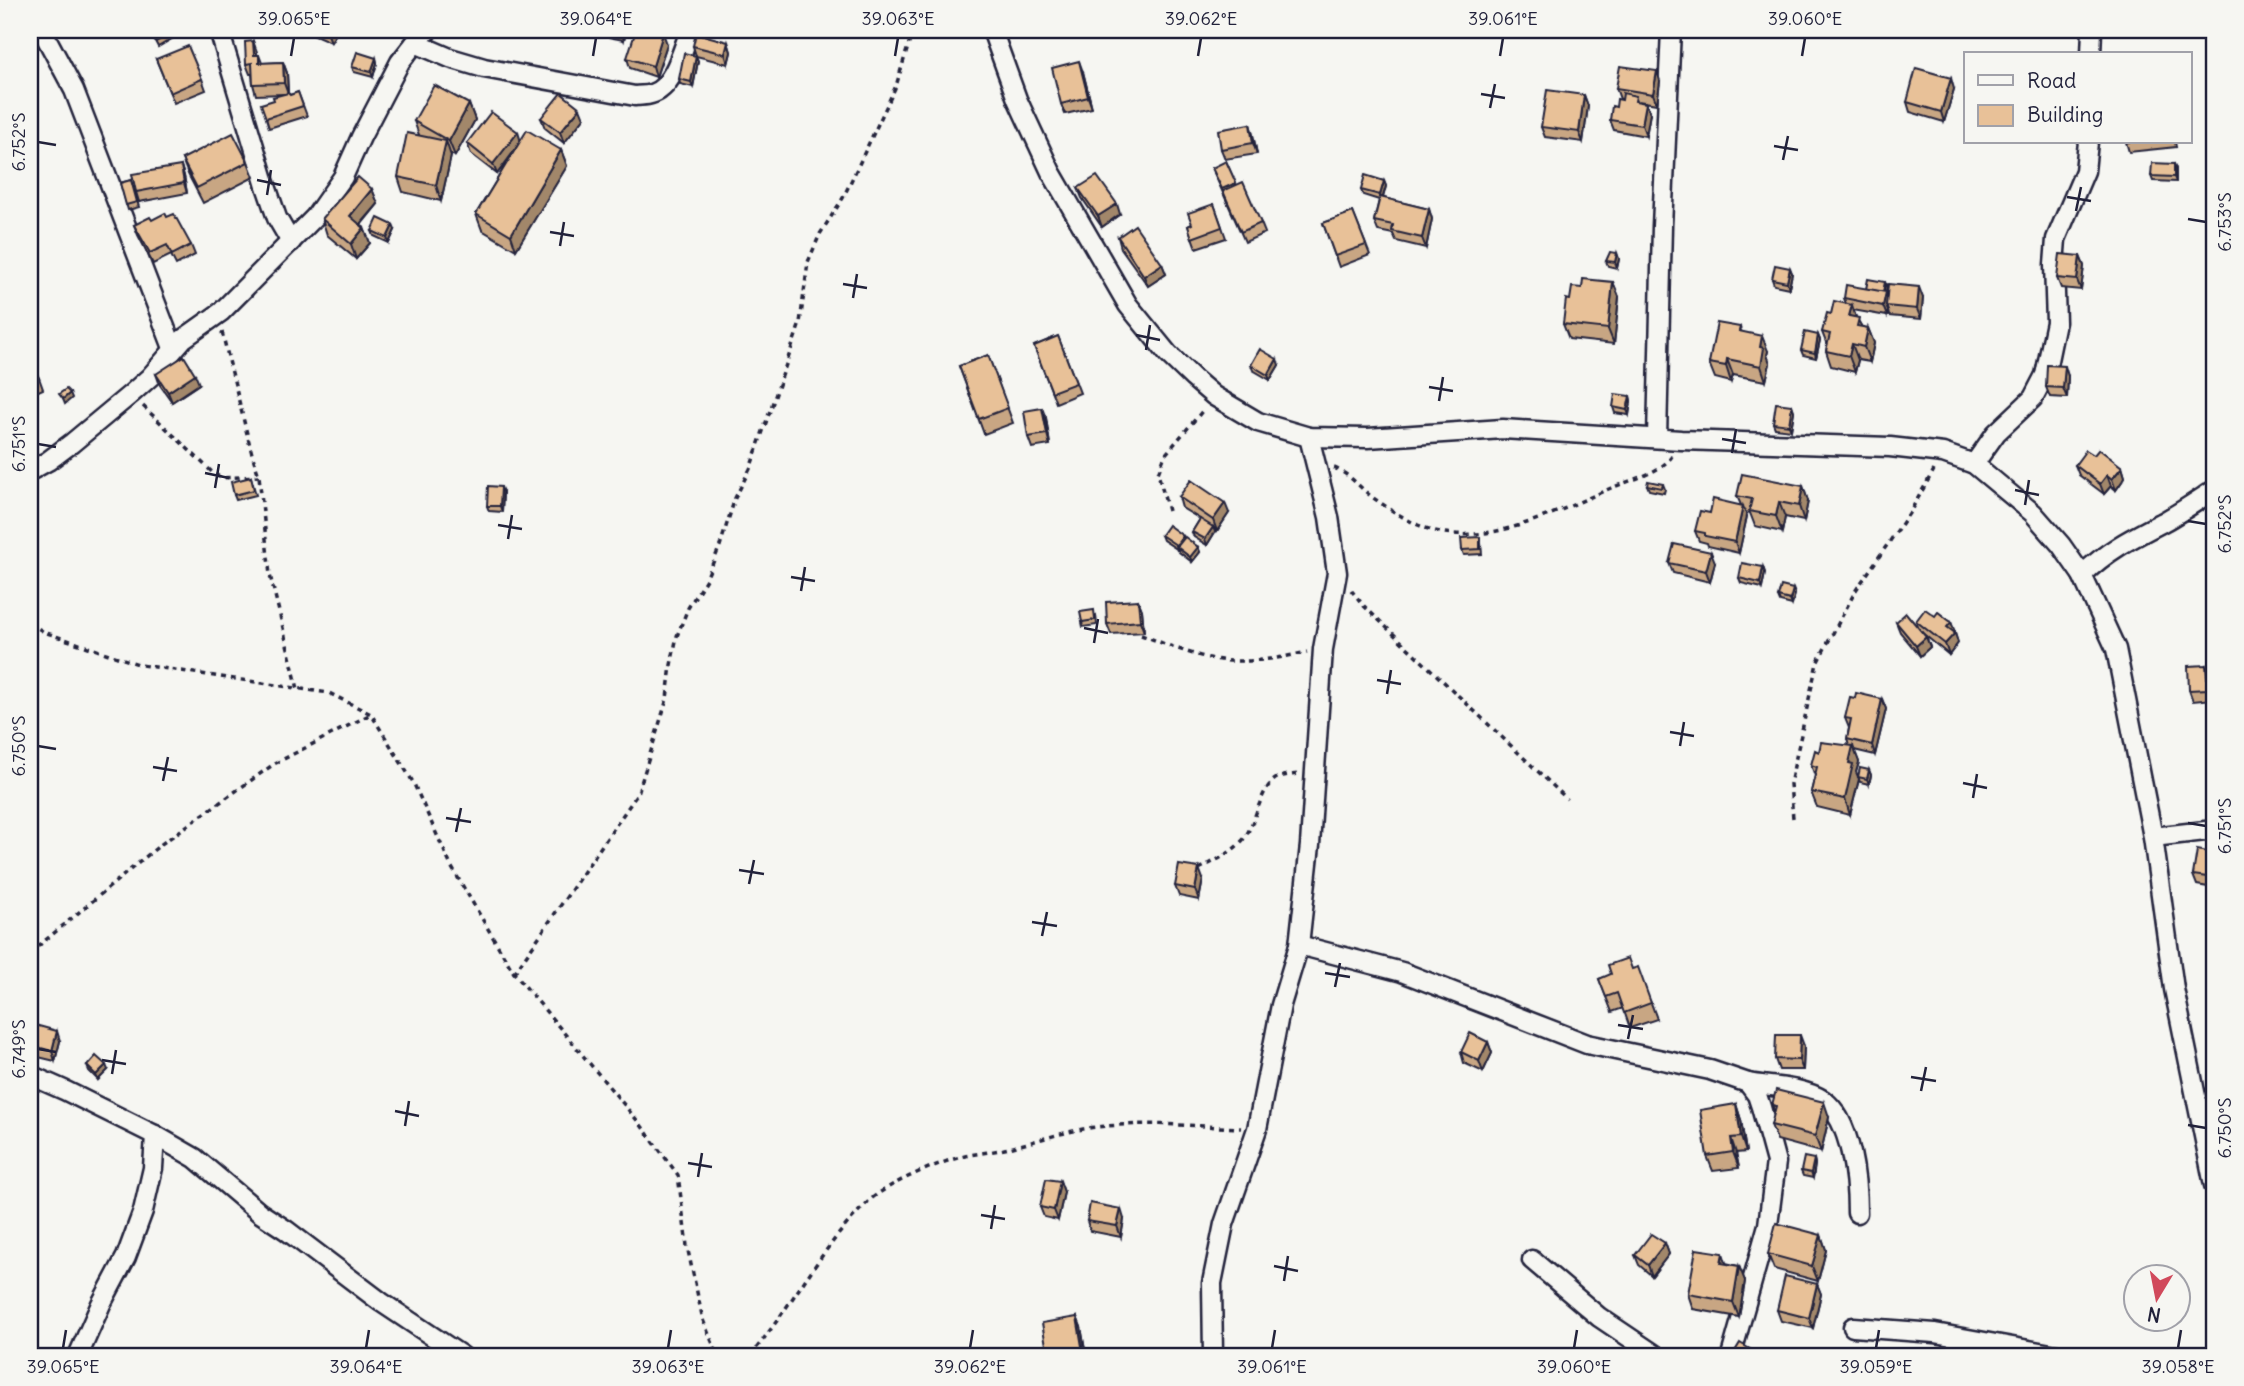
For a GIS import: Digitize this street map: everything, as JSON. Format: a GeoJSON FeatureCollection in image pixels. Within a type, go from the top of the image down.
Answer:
{"type":"FeatureCollection","features":[{"type":"Feature","properties":{"kind":"street"},"geometry":{"type":"LineString","coordinates":[[42,30],[74,90],[173,348]]}},
{"type":"Feature","properties":{"kind":"street"},"geometry":{"type":"LineString","coordinates":[[219,30],[265,183],[277,218],[290,243]]}},
{"type":"Feature","properties":{"kind":"street"},"geometry":{"type":"LineString","coordinates":[[30,471],[72,443],[131,394],[150,377],[173,348],[220,312],[315,217],[343,177],[386,88],[415,43],[428,30]]}},
{"type":"Feature","properties":{"kind":"street"},"geometry":{"type":"LineString","coordinates":[[415,43],[450,58],[484,68],[635,96],[653,94],[662,88],[676,70],[690,30]]}},
{"type":"Feature","properties":{"kind":"street"},"geometry":{"type":"LineString","coordinates":[[992,30],[1017,99],[1051,172],[1128,305],[1168,354],[1214,396],[1258,422],[1309,438],[1368,438],[1503,429],[1681,440],[1865,446],[1943,453],[1974,464],[2033,513],[2061,545],[2082,575],[2116,649],[2153,837],[2174,989],[2214,1185]]}},
{"type":"Feature","properties":{"kind":"street"},"geometry":{"type":"LineString","coordinates":[[1657,438],[1662,226],[1671,30]]}},
{"type":"Feature","properties":{"kind":"street"},"geometry":{"type":"LineString","coordinates":[[2091,52],[2092,30]]}},
{"type":"Feature","properties":{"kind":"street"},"geometry":{"type":"LineString","coordinates":[[1974,464],[1996,433],[2033,398],[2045,375],[2056,322],[2056,239],[2081,182],[2088,144]]}},
{"type":"Feature","properties":{"kind":"street"},"geometry":{"type":"LineString","coordinates":[[1213,1356],[1212,1283],[1224,1224],[1257,1129],[1281,1005],[1299,945],[1310,845],[1323,649],[1337,573],[1329,517],[1309,438]]}},
{"type":"Feature","properties":{"kind":"street"},"geometry":{"type":"LineString","coordinates":[[2082,575],[2119,545],[2214,490]]}},
{"type":"Feature","properties":{"kind":"street"},"geometry":{"type":"LineString","coordinates":[[2153,837],[2214,830]]}},
{"type":"Feature","properties":{"kind":"street"},"geometry":{"type":"LineString","coordinates":[[1299,945],[1402,972],[1587,1044],[1710,1070],[1748,1083],[1806,1093],[1823,1101],[1838,1120],[1851,1154],[1857,1186],[1857,1213]]}},
{"type":"Feature","properties":{"kind":"street"},"geometry":{"type":"LineString","coordinates":[[30,1075],[155,1135],[195,1158],[260,1213],[381,1302],[436,1348],[463,1356]]}},
{"type":"Feature","properties":{"kind":"street"},"geometry":{"type":"LineString","coordinates":[[1731,1356],[1768,1225],[1776,1162],[1757,1095],[1748,1083]]}},
{"type":"Feature","properties":{"kind":"street"},"geometry":{"type":"LineString","coordinates":[[78,1356],[126,1257],[143,1211],[153,1168],[155,1135]]}},
{"type":"Feature","properties":{"kind":"street"},"geometry":{"type":"LineString","coordinates":[[1532,1260],[1599,1317],[1657,1356]]}},
{"type":"Feature","properties":{"kind":"street"},"geometry":{"type":"LineString","coordinates":[[1853,1327],[1935,1333],[2062,1356]]}},
{"type":"Feature","properties":{"kind":"path"},"geometry":{"type":"LineString","coordinates":[[514,973],[638,793],[667,699],[677,636],[688,608],[706,579],[720,546],[735,498],[764,434],[800,323],[808,262],[820,234],[843,198],[896,86],[913,30]]}},
{"type":"Feature","properties":{"kind":"path"},"geometry":{"type":"LineString","coordinates":[[220,312],[222,338],[259,476],[270,575],[298,689]]}},
{"type":"Feature","properties":{"kind":"path"},"geometry":{"type":"LineString","coordinates":[[131,394],[221,478],[259,476]]}},
{"type":"Feature","properties":{"kind":"path"},"geometry":{"type":"LineString","coordinates":[[1168,511],[1158,473],[1165,455],[1214,396]]}},
{"type":"Feature","properties":{"kind":"path"},"geometry":{"type":"LineString","coordinates":[[1313,459],[1343,472],[1373,497],[1418,525],[1441,532],[1479,534],[1535,522],[1645,474],[1667,462],[1681,440]]}},
{"type":"Feature","properties":{"kind":"path"},"geometry":{"type":"LineString","coordinates":[[1793,818],[1790,784],[1817,663],[1856,590],[1910,512],[1943,453]]}},
{"type":"Feature","properties":{"kind":"path"},"geometry":{"type":"LineString","coordinates":[[1337,573],[1364,606],[1567,799]]}},
{"type":"Feature","properties":{"kind":"path"},"geometry":{"type":"LineString","coordinates":[[30,623],[44,632],[141,665],[329,693],[371,714],[413,782],[451,866],[514,973],[641,1125],[678,1175],[687,1246],[703,1320],[718,1356]]}},
{"type":"Feature","properties":{"kind":"path"},"geometry":{"type":"LineString","coordinates":[[1141,635],[1222,660],[1273,657],[1323,649]]}},
{"type":"Feature","properties":{"kind":"path"},"geometry":{"type":"LineString","coordinates":[[30,953],[160,845],[274,764],[371,714]]}},
{"type":"Feature","properties":{"kind":"path"},"geometry":{"type":"LineString","coordinates":[[1199,869],[1224,857],[1242,841],[1274,780],[1286,775],[1314,772]]}},
{"type":"Feature","properties":{"kind":"path"},"geometry":{"type":"LineString","coordinates":[[750,1356],[775,1327],[839,1233],[872,1198],[910,1176],[961,1157],[1105,1126],[1150,1124],[1257,1129]]}},
{"type":"Feature","properties":{"kind":"building"},"geometry":{"type":"Polygon","coordinates":[[[149,30],[177,30],[156,42],[149,30]]]}},
{"type":"Feature","properties":{"kind":"building"},"geometry":{"type":"Polygon","coordinates":[[[636,30],[663,33],[653,66],[627,58],[636,30]]]}},
{"type":"Feature","properties":{"kind":"building"},"geometry":{"type":"Polygon","coordinates":[[[696,33],[728,42],[725,54],[693,46],[696,33]]]}},
{"type":"Feature","properties":{"kind":"building"},"geometry":{"type":"Polygon","coordinates":[[[253,41],[254,55],[259,55],[259,63],[283,62],[284,83],[253,84],[252,63],[246,64],[245,42],[253,41]]]}},
{"type":"Feature","properties":{"kind":"building"},"geometry":{"type":"Polygon","coordinates":[[[188,46],[202,79],[170,93],[156,59],[188,46]]]}},
{"type":"Feature","properties":{"kind":"building"},"geometry":{"type":"Polygon","coordinates":[[[357,52],[376,58],[371,72],[352,67],[357,52]]]}},
{"type":"Feature","properties":{"kind":"building"},"geometry":{"type":"Polygon","coordinates":[[[684,53],[696,56],[691,82],[679,79],[684,53]]]}},
{"type":"Feature","properties":{"kind":"building"},"geometry":{"type":"Polygon","coordinates":[[[1079,61],[1088,97],[1061,104],[1052,68],[1079,61]]]}},
{"type":"Feature","properties":{"kind":"building"},"geometry":{"type":"Polygon","coordinates":[[[1620,66],[1657,71],[1653,94],[1616,88],[1620,66]]]}},
{"type":"Feature","properties":{"kind":"building"},"geometry":{"type":"Polygon","coordinates":[[[1916,68],[1951,78],[1941,112],[1907,102],[1916,68]]]}},
{"type":"Feature","properties":{"kind":"building"},"geometry":{"type":"Polygon","coordinates":[[[434,85],[469,104],[449,141],[414,121],[434,85]]]}},
{"type":"Feature","properties":{"kind":"building"},"geometry":{"type":"Polygon","coordinates":[[[1547,90],[1584,95],[1579,132],[1541,127],[1547,90]]]}},
{"type":"Feature","properties":{"kind":"building"},"geometry":{"type":"Polygon","coordinates":[[[298,92],[303,106],[266,118],[261,104],[274,100],[273,97],[298,92]]]}},
{"type":"Feature","properties":{"kind":"building"},"geometry":{"type":"Polygon","coordinates":[[[561,93],[580,108],[560,132],[541,118],[561,93]]]}},
{"type":"Feature","properties":{"kind":"building"},"geometry":{"type":"Polygon","coordinates":[[[1623,93],[1636,96],[1635,101],[1646,103],[1642,125],[1610,120],[1612,106],[1616,107],[1617,99],[1622,100],[1623,93]]]}},
{"type":"Feature","properties":{"kind":"building"},"geometry":{"type":"Polygon","coordinates":[[[491,112],[518,132],[493,164],[467,143],[491,112]]]}},
{"type":"Feature","properties":{"kind":"building"},"geometry":{"type":"Polygon","coordinates":[[[1250,124],[1253,143],[1221,149],[1218,130],[1250,124]]]}},
{"type":"Feature","properties":{"kind":"building"},"geometry":{"type":"Polygon","coordinates":[[[527,130],[561,150],[511,235],[476,214],[527,130]]]}},
{"type":"Feature","properties":{"kind":"building"},"geometry":{"type":"Polygon","coordinates":[[[233,133],[248,162],[197,188],[182,159],[233,133]]]}},
{"type":"Feature","properties":{"kind":"building"},"geometry":{"type":"Polygon","coordinates":[[[407,133],[446,141],[436,185],[398,177],[407,133]]]}},
{"type":"Feature","properties":{"kind":"building"},"geometry":{"type":"Polygon","coordinates":[[[1226,161],[1236,183],[1222,189],[1212,168],[1226,161]]]}},
{"type":"Feature","properties":{"kind":"building"},"geometry":{"type":"Polygon","coordinates":[[[2152,163],[2174,164],[2174,177],[2151,176],[2152,163]]]}},
{"type":"Feature","properties":{"kind":"building"},"geometry":{"type":"Polygon","coordinates":[[[181,166],[184,183],[136,192],[132,174],[181,166]]]}},
{"type":"Feature","properties":{"kind":"building"},"geometry":{"type":"Polygon","coordinates":[[[1365,175],[1384,181],[1380,195],[1361,190],[1365,175]]]}},
{"type":"Feature","properties":{"kind":"building"},"geometry":{"type":"Polygon","coordinates":[[[1097,176],[1117,204],[1098,216],[1078,188],[1097,176]]]}},
{"type":"Feature","properties":{"kind":"building"},"geometry":{"type":"Polygon","coordinates":[[[358,177],[372,189],[350,216],[364,228],[351,244],[322,219],[358,177]]]}},
{"type":"Feature","properties":{"kind":"building"},"geometry":{"type":"Polygon","coordinates":[[[131,180],[137,202],[126,205],[120,183],[131,180]]]}},
{"type":"Feature","properties":{"kind":"building"},"geometry":{"type":"Polygon","coordinates":[[[1243,182],[1261,223],[1241,232],[1223,191],[1243,182]]]}},
{"type":"Feature","properties":{"kind":"building"},"geometry":{"type":"Polygon","coordinates":[[[1380,197],[1429,209],[1422,238],[1392,231],[1393,225],[1374,221],[1380,197]]]}},
{"type":"Feature","properties":{"kind":"building"},"geometry":{"type":"Polygon","coordinates":[[[1214,204],[1222,227],[1192,238],[1188,226],[1192,224],[1188,213],[1214,204]]]}},
{"type":"Feature","properties":{"kind":"building"},"geometry":{"type":"Polygon","coordinates":[[[1353,212],[1366,245],[1335,256],[1323,223],[1353,212]]]}},
{"type":"Feature","properties":{"kind":"building"},"geometry":{"type":"Polygon","coordinates":[[[165,213],[167,217],[174,214],[191,245],[172,255],[167,245],[150,253],[134,225],[165,213]]]}},
{"type":"Feature","properties":{"kind":"building"},"geometry":{"type":"Polygon","coordinates":[[[378,218],[393,225],[387,238],[372,231],[378,218]]]}},
{"type":"Feature","properties":{"kind":"building"},"geometry":{"type":"Polygon","coordinates":[[[1135,225],[1162,264],[1144,276],[1118,237],[1135,225]]]}},
{"type":"Feature","properties":{"kind":"building"},"geometry":{"type":"Polygon","coordinates":[[[1610,252],[1617,253],[1615,262],[1606,261],[1610,252]]]}},
{"type":"Feature","properties":{"kind":"building"},"geometry":{"type":"Polygon","coordinates":[[[2060,254],[2080,256],[2077,280],[2057,278],[2060,254]]]}},
{"type":"Feature","properties":{"kind":"building"},"geometry":{"type":"Polygon","coordinates":[[[1775,265],[1790,268],[1787,282],[1772,279],[1775,265]]]}},
{"type":"Feature","properties":{"kind":"building"},"geometry":{"type":"Polygon","coordinates":[[[1583,279],[1613,282],[1608,329],[1563,324],[1566,299],[1570,300],[1572,287],[1582,288],[1583,279]]]}},
{"type":"Feature","properties":{"kind":"building"},"geometry":{"type":"Polygon","coordinates":[[[1868,279],[1885,282],[1883,292],[1866,289],[1868,279]]]}},
{"type":"Feature","properties":{"kind":"building"},"geometry":{"type":"Polygon","coordinates":[[[1888,284],[1919,287],[1917,309],[1886,306],[1888,284]]]}},
{"type":"Feature","properties":{"kind":"building"},"geometry":{"type":"Polygon","coordinates":[[[1846,285],[1886,292],[1883,306],[1844,298],[1846,285]]]}},
{"type":"Feature","properties":{"kind":"building"},"geometry":{"type":"Polygon","coordinates":[[[1834,301],[1852,305],[1849,316],[1859,318],[1857,326],[1868,328],[1864,347],[1852,344],[1849,356],[1826,351],[1830,334],[1822,332],[1827,313],[1831,314],[1834,301]]]}},
{"type":"Feature","properties":{"kind":"building"},"geometry":{"type":"Polygon","coordinates":[[[1717,323],[1740,327],[1739,331],[1762,336],[1760,347],[1764,348],[1761,366],[1727,359],[1726,366],[1709,363],[1717,323]]]}},
{"type":"Feature","properties":{"kind":"building"},"geometry":{"type":"Polygon","coordinates":[[[1805,332],[1818,335],[1815,353],[1801,350],[1805,332]]]}},
{"type":"Feature","properties":{"kind":"building"},"geometry":{"type":"Polygon","coordinates":[[[1058,336],[1076,383],[1052,392],[1034,346],[1058,336]]]}},
{"type":"Feature","properties":{"kind":"building"},"geometry":{"type":"Polygon","coordinates":[[[1260,349],[1277,359],[1268,375],[1251,365],[1260,349]]]}},
{"type":"Feature","properties":{"kind":"building"},"geometry":{"type":"Polygon","coordinates":[[[988,355],[1008,408],[979,419],[959,366],[988,355]]]}},
{"type":"Feature","properties":{"kind":"building"},"geometry":{"type":"Polygon","coordinates":[[[184,356],[195,374],[168,392],[156,374],[184,356]]]}},
{"type":"Feature","properties":{"kind":"building"},"geometry":{"type":"Polygon","coordinates":[[[30,362],[39,378],[31,382],[33,386],[30,388],[30,362]]]}},
{"type":"Feature","properties":{"kind":"building"},"geometry":{"type":"Polygon","coordinates":[[[2047,365],[2065,366],[2063,388],[2046,387],[2047,365]]]}},
{"type":"Feature","properties":{"kind":"building"},"geometry":{"type":"Polygon","coordinates":[[[66,389],[70,393],[63,399],[59,394],[66,389]]]}},
{"type":"Feature","properties":{"kind":"building"},"geometry":{"type":"Polygon","coordinates":[[[1615,394],[1630,396],[1627,410],[1613,407],[1615,394]]]}},
{"type":"Feature","properties":{"kind":"building"},"geometry":{"type":"Polygon","coordinates":[[[1776,403],[1792,405],[1789,425],[1773,423],[1776,403]]]}},
{"type":"Feature","properties":{"kind":"building"},"geometry":{"type":"Polygon","coordinates":[[[1042,408],[1047,434],[1028,437],[1024,411],[1042,408]]]}},
{"type":"Feature","properties":{"kind":"building"},"geometry":{"type":"Polygon","coordinates":[[[2099,449],[2122,467],[2112,479],[2107,475],[2100,484],[2075,465],[2086,450],[2094,455],[2099,449]]]}},
{"type":"Feature","properties":{"kind":"building"},"geometry":{"type":"Polygon","coordinates":[[[1742,474],[1803,486],[1799,506],[1779,502],[1776,516],[1749,511],[1752,499],[1737,496],[1742,474]]]}},
{"type":"Feature","properties":{"kind":"building"},"geometry":{"type":"Polygon","coordinates":[[[251,477],[254,490],[234,495],[231,482],[251,477]]]}},
{"type":"Feature","properties":{"kind":"building"},"geometry":{"type":"Polygon","coordinates":[[[1191,480],[1225,503],[1213,520],[1179,497],[1191,480]]]}},
{"type":"Feature","properties":{"kind":"building"},"geometry":{"type":"Polygon","coordinates":[[[1648,481],[1663,484],[1662,488],[1647,485],[1648,481]]]}},
{"type":"Feature","properties":{"kind":"building"},"geometry":{"type":"Polygon","coordinates":[[[488,486],[501,487],[500,506],[487,506],[488,486]]]}},
{"type":"Feature","properties":{"kind":"building"},"geometry":{"type":"Polygon","coordinates":[[[1713,499],[1743,506],[1735,542],[1705,536],[1705,533],[1695,531],[1700,511],[1710,513],[1713,499]]]}},
{"type":"Feature","properties":{"kind":"building"},"geometry":{"type":"Polygon","coordinates":[[[1200,519],[1213,527],[1205,539],[1192,532],[1200,519]]]}},
{"type":"Feature","properties":{"kind":"building"},"geometry":{"type":"Polygon","coordinates":[[[1168,525],[1183,536],[1176,545],[1161,535],[1168,525]]]}},
{"type":"Feature","properties":{"kind":"building"},"geometry":{"type":"Polygon","coordinates":[[[1185,537],[1198,547],[1190,557],[1177,547],[1185,537]]]}},
{"type":"Feature","properties":{"kind":"building"},"geometry":{"type":"Polygon","coordinates":[[[1480,537],[1480,549],[1462,550],[1461,538],[1480,537]]]}},
{"type":"Feature","properties":{"kind":"building"},"geometry":{"type":"Polygon","coordinates":[[[1674,544],[1711,552],[1706,571],[1669,563],[1674,544]]]}},
{"type":"Feature","properties":{"kind":"building"},"geometry":{"type":"Polygon","coordinates":[[[1742,563],[1763,567],[1760,583],[1739,578],[1742,563]]]}},
{"type":"Feature","properties":{"kind":"building"},"geometry":{"type":"Polygon","coordinates":[[[1781,586],[1793,589],[1790,600],[1778,597],[1781,586]]]}},
{"type":"Feature","properties":{"kind":"building"},"geometry":{"type":"Polygon","coordinates":[[[1138,600],[1140,621],[1107,624],[1106,602],[1138,600]]]}},
{"type":"Feature","properties":{"kind":"building"},"geometry":{"type":"Polygon","coordinates":[[[1925,609],[1935,616],[1938,612],[1951,622],[1947,627],[1955,633],[1945,644],[1916,621],[1925,609]]]}},
{"type":"Feature","properties":{"kind":"building"},"geometry":{"type":"Polygon","coordinates":[[[1094,610],[1095,620],[1082,622],[1080,612],[1094,610]]]}},
{"type":"Feature","properties":{"kind":"building"},"geometry":{"type":"Polygon","coordinates":[[[1906,613],[1926,637],[1916,646],[1896,622],[1906,613]]]}},
{"type":"Feature","properties":{"kind":"building"},"geometry":{"type":"Polygon","coordinates":[[[2206,665],[2208,689],[2189,690],[2188,666],[2206,665]]]}},
{"type":"Feature","properties":{"kind":"building"},"geometry":{"type":"Polygon","coordinates":[[[1856,693],[1882,699],[1872,745],[1847,739],[1851,719],[1845,718],[1850,697],[1855,698],[1856,693]]]}},
{"type":"Feature","properties":{"kind":"building"},"geometry":{"type":"Polygon","coordinates":[[[1821,742],[1853,746],[1849,763],[1853,764],[1845,799],[1811,792],[1817,767],[1811,765],[1815,750],[1819,752],[1821,742]]]}},
{"type":"Feature","properties":{"kind":"building"},"geometry":{"type":"Polygon","coordinates":[[[1860,768],[1869,770],[1867,779],[1858,777],[1860,768]]]}},
{"type":"Feature","properties":{"kind":"building"},"geometry":{"type":"Polygon","coordinates":[[[2197,850],[2214,853],[2214,878],[2193,875],[2197,850]]]}},
{"type":"Feature","properties":{"kind":"building"},"geometry":{"type":"Polygon","coordinates":[[[1179,865],[1199,868],[1195,890],[1175,886],[1179,865]]]}},
{"type":"Feature","properties":{"kind":"building"},"geometry":{"type":"Polygon","coordinates":[[[1628,958],[1632,969],[1638,967],[1651,1003],[1624,1013],[1617,993],[1606,997],[1599,979],[1611,974],[1608,965],[1628,958]]]}},
{"type":"Feature","properties":{"kind":"building"},"geometry":{"type":"Polygon","coordinates":[[[35,1025],[57,1031],[52,1051],[30,1045],[35,1025]]]}},
{"type":"Feature","properties":{"kind":"building"},"geometry":{"type":"Polygon","coordinates":[[[1470,1033],[1488,1042],[1479,1061],[1461,1052],[1470,1033]]]}},
{"type":"Feature","properties":{"kind":"building"},"geometry":{"type":"Polygon","coordinates":[[[1776,1035],[1800,1035],[1799,1060],[1775,1059],[1776,1035]]]}},
{"type":"Feature","properties":{"kind":"building"},"geometry":{"type":"Polygon","coordinates":[[[96,1056],[106,1065],[96,1075],[87,1066],[96,1056]]]}},
{"type":"Feature","properties":{"kind":"building"},"geometry":{"type":"Polygon","coordinates":[[[1776,1090],[1824,1102],[1815,1136],[1771,1125],[1776,1106],[1772,1105],[1776,1090]]]}},
{"type":"Feature","properties":{"kind":"building"},"geometry":{"type":"Polygon","coordinates":[[[1736,1104],[1741,1137],[1731,1138],[1733,1152],[1707,1156],[1700,1110],[1736,1104]]]}},
{"type":"Feature","properties":{"kind":"building"},"geometry":{"type":"Polygon","coordinates":[[[1804,1157],[1814,1159],[1811,1173],[1801,1171],[1804,1157]]]}},
{"type":"Feature","properties":{"kind":"building"},"geometry":{"type":"Polygon","coordinates":[[[1046,1179],[1060,1181],[1054,1210],[1040,1207],[1046,1179]]]}},
{"type":"Feature","properties":{"kind":"building"},"geometry":{"type":"Polygon","coordinates":[[[1090,1203],[1121,1209],[1117,1226],[1087,1221],[1090,1203]]]}},
{"type":"Feature","properties":{"kind":"building"},"geometry":{"type":"Polygon","coordinates":[[[1776,1223],[1821,1235],[1812,1266],[1768,1254],[1776,1223]]]}},
{"type":"Feature","properties":{"kind":"building"},"geometry":{"type":"Polygon","coordinates":[[[1651,1234],[1665,1243],[1648,1265],[1635,1255],[1651,1234]]]}},
{"type":"Feature","properties":{"kind":"building"},"geometry":{"type":"Polygon","coordinates":[[[1696,1249],[1723,1253],[1721,1263],[1739,1266],[1733,1302],[1688,1294],[1696,1249]]]}},
{"type":"Feature","properties":{"kind":"building"},"geometry":{"type":"Polygon","coordinates":[[[1785,1276],[1817,1284],[1809,1318],[1777,1310],[1785,1276]]]}},
{"type":"Feature","properties":{"kind":"building"},"geometry":{"type":"Polygon","coordinates":[[[1077,1317],[1083,1352],[1048,1356],[1042,1323],[1077,1317]]]}},
{"type":"Feature","properties":{"kind":"building"},"geometry":{"type":"Polygon","coordinates":[[[1740,1343],[1753,1351],[1752,1356],[1732,1356],[1740,1343]]]}},
{"type":"Feature","properties":{"kind":"building"},"geometry":{"type":"Polygon","coordinates":[[[1133,1350],[1134,1356],[1118,1356],[1118,1353],[1133,1350]]]}}]}
